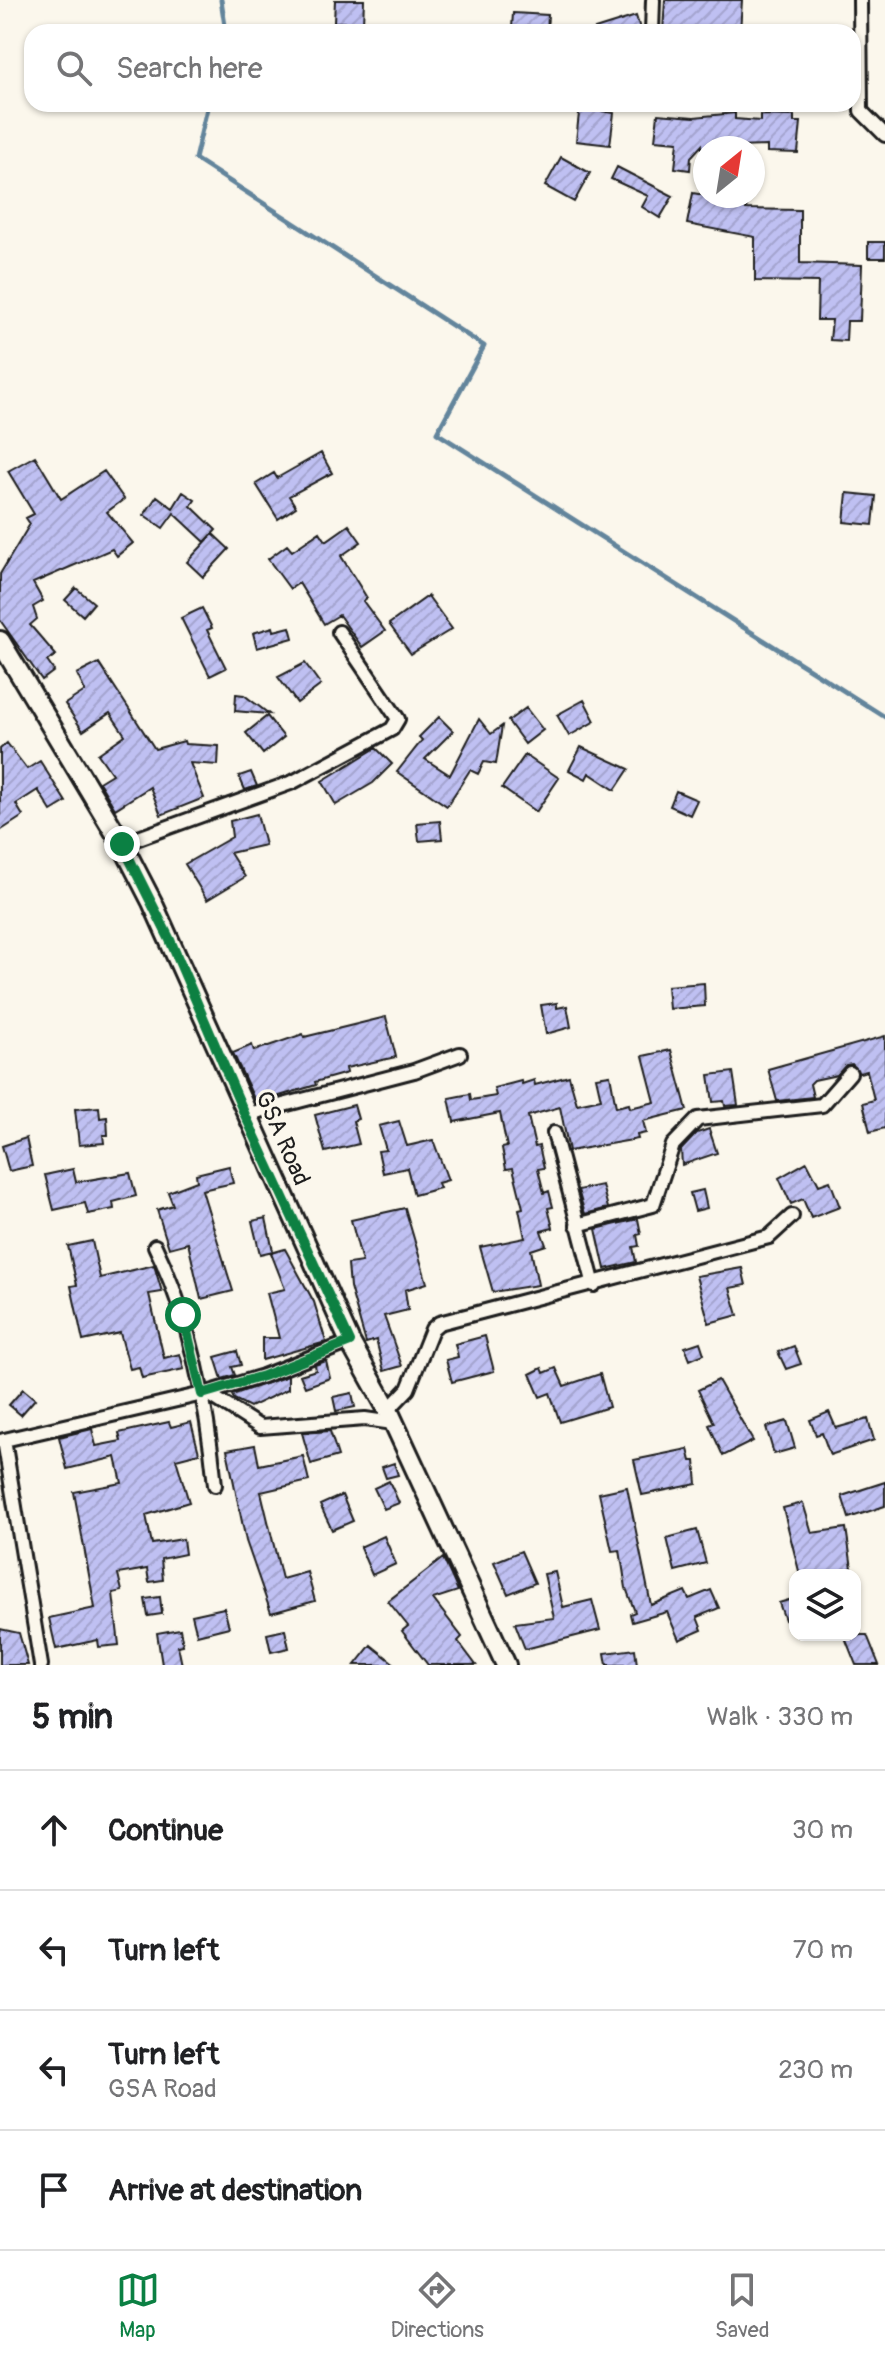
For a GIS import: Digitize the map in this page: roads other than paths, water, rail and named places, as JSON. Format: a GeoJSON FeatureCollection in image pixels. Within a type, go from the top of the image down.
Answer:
{"type":"FeatureCollection","features":[{"type":"Feature","properties":{"kind":"street"},"geometry":{"type":"LineString","coordinates":[[652,24],[653,0]]}},
{"type":"Feature","properties":{"kind":"street"},"geometry":{"type":"LineString","coordinates":[[860,0],[860,24]]}},
{"type":"Feature","properties":{"kind":"street"},"geometry":{"type":"LineString","coordinates":[[861,111],[885,135]]}},
{"type":"Feature","properties":{"kind":"street"},"geometry":{"type":"LineString","coordinates":[[122,844],[293,782],[392,729],[398,719],[339,632]]}},
{"type":"Feature","properties":{"kind":"street","name":"GSA Road"},"geometry":{"type":"LineString","coordinates":[[0,641],[122,844],[170,940],[245,1115],[350,1342],[391,1417],[506,1665]]}},
{"type":"Feature","properties":{"kind":"street"},"geometry":{"type":"LineString","coordinates":[[245,1115],[414,1071],[460,1054]]}},
{"type":"Feature","properties":{"kind":"street"},"geometry":{"type":"LineString","coordinates":[[577,1225],[653,1205],[673,1145],[698,1119],[822,1105],[850,1073]]}},
{"type":"Feature","properties":{"kind":"street"},"geometry":{"type":"LineString","coordinates":[[554,1133],[594,1285]]}},
{"type":"Feature","properties":{"kind":"street"},"geometry":{"type":"LineString","coordinates":[[205,1393],[260,1427],[391,1417],[408,1389],[432,1329],[439,1323],[769,1237],[792,1216]]}},
{"type":"Feature","properties":{"kind":"street"},"geometry":{"type":"LineString","coordinates":[[155,1246],[183,1315],[205,1393],[215,1485]]}},
{"type":"Feature","properties":{"kind":"street"},"geometry":{"type":"LineString","coordinates":[[41,1665],[2,1441],[205,1393],[263,1376],[350,1342]]}},
{"type":"Feature","properties":{"kind":"waterway"},"geometry":{"type":"LineString","coordinates":[[221,0],[225,24]]}},
{"type":"Feature","properties":{"kind":"waterway"},"geometry":{"type":"LineString","coordinates":[[206,112],[195,159],[484,346],[437,433],[885,717]]}}]}
